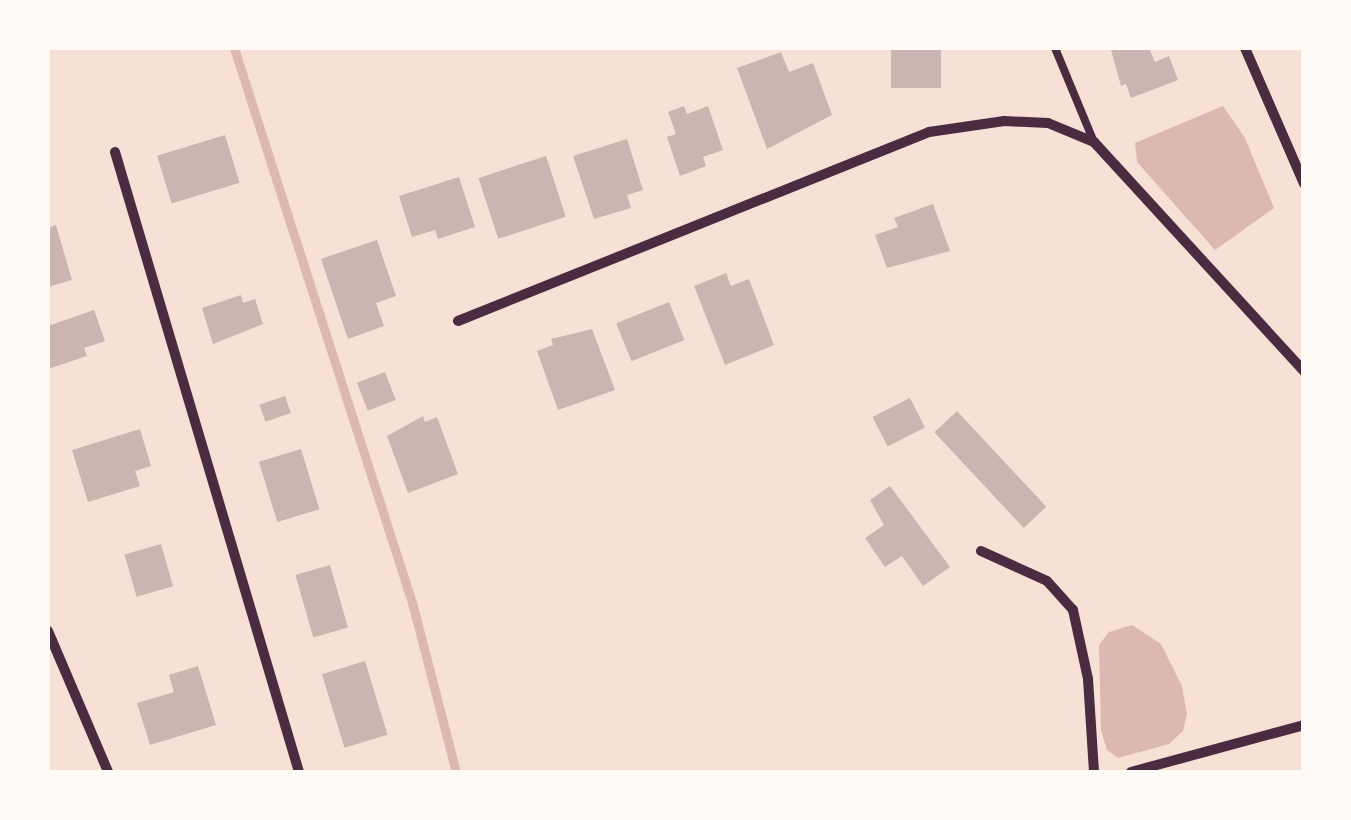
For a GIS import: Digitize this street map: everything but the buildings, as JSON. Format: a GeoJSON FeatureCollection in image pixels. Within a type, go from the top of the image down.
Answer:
{"type":"FeatureCollection","features":[{"type":"Feature","properties":{"kind":"street"},"geometry":{"type":"LineString","coordinates":[[1245,48],[1304,184]]}},
{"type":"Feature","properties":{"kind":"street"},"geometry":{"type":"LineString","coordinates":[[458,322],[929,132],[1004,120],[1048,123],[1094,142],[1304,371]]}},
{"type":"Feature","properties":{"kind":"street"},"geometry":{"type":"LineString","coordinates":[[115,152],[299,772]]}},
{"type":"Feature","properties":{"kind":"street"},"geometry":{"type":"LineString","coordinates":[[981,551],[1047,581],[1073,610],[1088,679],[1094,772]]}},
{"type":"Feature","properties":{"kind":"street"},"geometry":{"type":"LineString","coordinates":[[48,631],[108,772]]}},
{"type":"Feature","properties":{"kind":"street"},"geometry":{"type":"LineString","coordinates":[[1132,772],[1304,725]]}},
{"type":"Feature","properties":{"kind":"lane"},"geometry":{"type":"LineString","coordinates":[[1055,48],[1094,142]]}},
{"type":"Feature","properties":{"kind":"shaded area"},"geometry":{"type":"Polygon","coordinates":[[[1223,106],[1245,138],[1274,208],[1215,250],[1137,162],[1135,143],[1223,106]]]}},
{"type":"Feature","properties":{"kind":"shaded area"},"geometry":{"type":"Polygon","coordinates":[[[1132,625],[1161,644],[1182,686],[1187,714],[1183,731],[1169,744],[1118,758],[1107,750],[1101,730],[1099,645],[1109,632],[1132,625]]]}},
{"type":"Feature","properties":{"kind":"waterway"},"geometry":{"type":"LineString","coordinates":[[234,48],[413,606],[456,772]]}}]}
